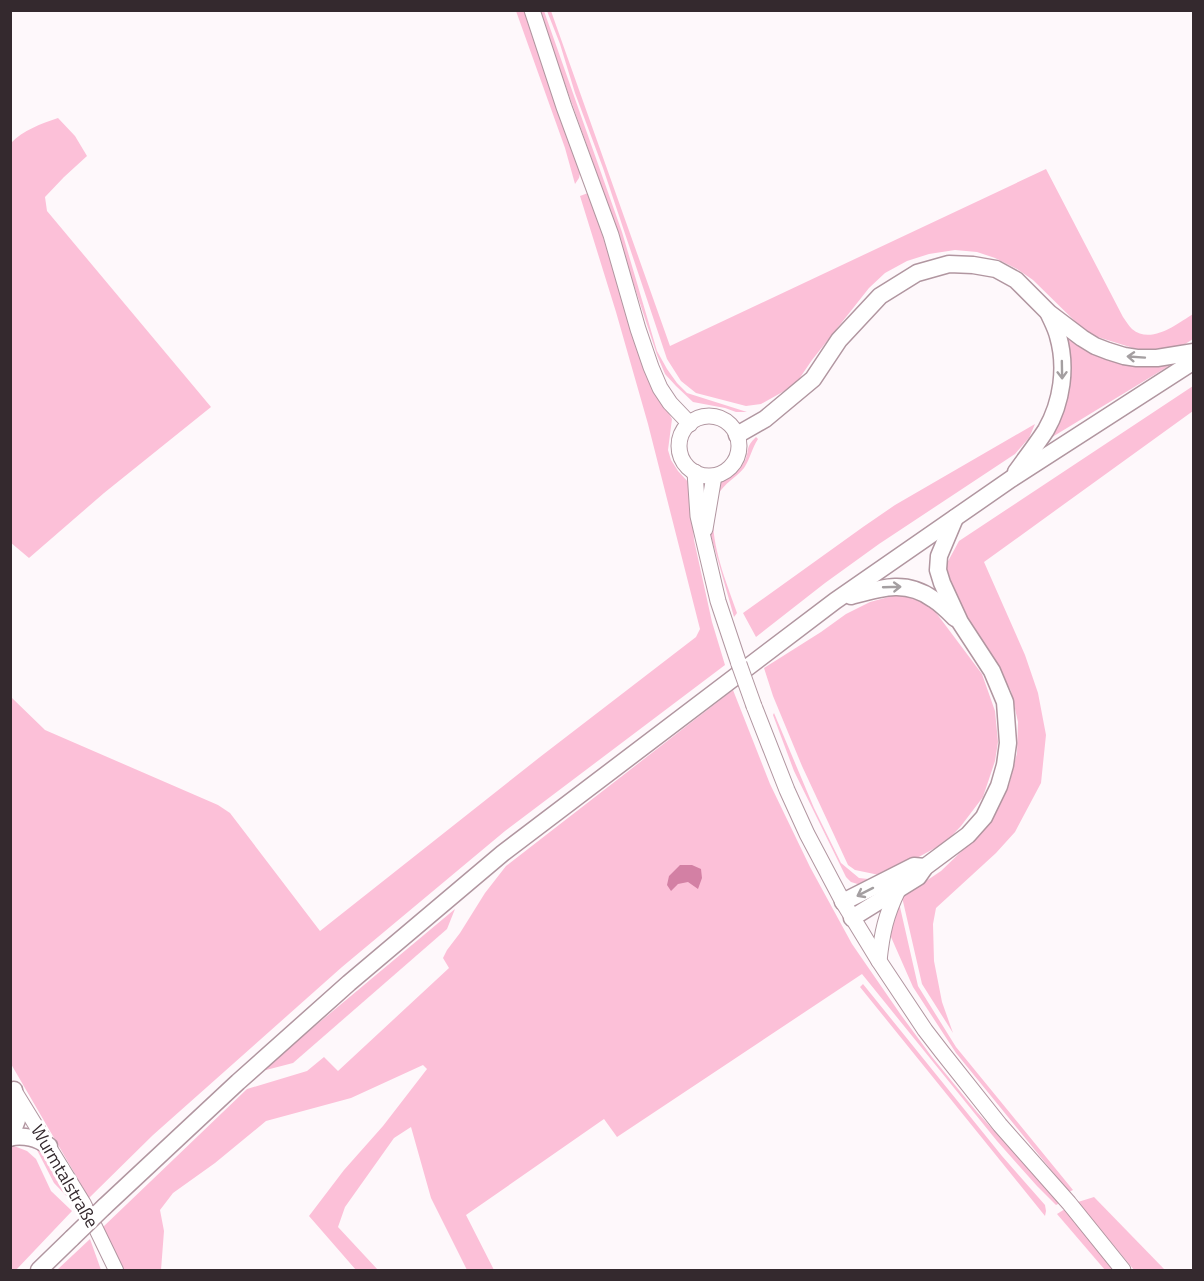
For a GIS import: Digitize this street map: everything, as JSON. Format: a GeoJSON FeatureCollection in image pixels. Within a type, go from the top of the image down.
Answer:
{"type":"FeatureCollection","features":[{"type":"Feature","properties":{"kind":"highway"},"geometry":{"type":"LineString","coordinates":[[737,435],[765,419],[813,379],[839,340],[880,296],[917,273],[949,264],[973,264],[996,269],[1016,280],[1049,313],[1095,346],[1124,356],[1157,358],[1194,352]]}},
{"type":"Feature","properties":{"kind":"highway"},"geometry":{"type":"LineString","coordinates":[[1011,479],[1046,429],[1055,412],[1060,395],[1063,377],[1060,347],[1049,313]]}},
{"type":"Feature","properties":{"kind":"highway"},"geometry":{"type":"LineString","coordinates":[[39,1270],[238,1082],[349,983],[502,853],[835,601],[1011,479],[1194,361]]}},
{"type":"Feature","properties":{"kind":"highway"},"geometry":{"type":"LineString","coordinates":[[852,918],[918,877],[925,867],[968,835],[984,817],[999,786],[1005,765],[1008,743],[1005,702],[992,671],[960,622],[938,570],[939,556],[956,517]]}},
{"type":"Feature","properties":{"kind":"highway"},"geometry":{"type":"LineString","coordinates":[[835,601],[880,588],[897,586],[917,590],[932,598],[960,622]]}},
{"type":"Feature","properties":{"kind":"highway"},"geometry":{"type":"LineString","coordinates":[[843,902],[914,866],[925,867]]}},
{"type":"Feature","properties":{"kind":"highway"},"geometry":{"type":"LineString","coordinates":[[12,1087],[17,1120],[11,1137],[36,1138],[49,1146]]}},
{"type":"Feature","properties":{"kind":"main road"},"geometry":{"type":"LineString","coordinates":[[532,10],[564,107],[611,235],[651,367],[660,388],[670,403],[690,424]]}},
{"type":"Feature","properties":{"kind":"main road"},"geometry":{"type":"LineString","coordinates":[[706,416],[724,420],[732,426],[737,435],[739,447],[736,459],[728,469],[714,476],[705,476],[695,472],[682,458],[680,450],[684,431],[698,419],[706,416]]}},
{"type":"Feature","properties":{"kind":"main road"},"geometry":{"type":"LineString","coordinates":[[695,472],[698,516],[718,601],[739,664],[787,790],[843,902],[925,1030],[1000,1125],[1124,1270]]}},
{"type":"Feature","properties":{"kind":"main road"},"geometry":{"type":"LineString","coordinates":[[704,539],[714,476]]}},
{"type":"Feature","properties":{"kind":"main road"},"geometry":{"type":"LineString","coordinates":[[879,961],[881,936],[888,911],[898,890]]}},
{"type":"Feature","properties":{"kind":"street","name":"Wurmtalstraße"},"geometry":{"type":"LineString","coordinates":[[12,1087],[84,1204],[116,1270]]}},
{"type":"Feature","properties":{"kind":"shaded area"},"geometry":{"type":"Polygon","coordinates":[[[516,11],[524,11],[580,173],[575,184],[565,148],[516,11]]]}},
{"type":"Feature","properties":{"kind":"shaded area"},"geometry":{"type":"Polygon","coordinates":[[[539,11],[544,11],[622,232],[657,351],[677,383],[687,393],[747,412],[736,412],[693,402],[665,374],[657,355],[601,185],[539,11]]]}},
{"type":"Feature","properties":{"kind":"shaded area"},"geometry":{"type":"Polygon","coordinates":[[[547,11],[551,11],[670,346],[1046,169],[1123,317],[1131,328],[1147,335],[1155,334],[1193,314],[1193,339],[1182,346],[1146,350],[1088,334],[1033,280],[1017,269],[977,252],[955,250],[929,254],[907,261],[885,273],[869,288],[795,385],[761,404],[746,406],[696,393],[681,381],[667,359],[547,11]]]}},
{"type":"Feature","properties":{"kind":"shaded area"},"geometry":{"type":"Polygon","coordinates":[[[58,118],[75,136],[87,156],[45,197],[47,211],[211,407],[104,493],[29,558],[10,542],[11,143],[27,131],[58,118]]]}},
{"type":"Feature","properties":{"kind":"shaded area"},"geometry":{"type":"Polygon","coordinates":[[[588,193],[654,387],[672,419],[668,450],[678,471],[690,484],[694,540],[712,622],[725,665],[505,831],[342,967],[153,1135],[89,1198],[11,1064],[11,697],[45,730],[218,805],[230,813],[320,931],[696,637],[700,629],[648,424],[580,196],[588,193]]]}},
{"type":"Feature","properties":{"kind":"shaded area"},"geometry":{"type":"Polygon","coordinates":[[[1061,329],[1081,345],[1177,361],[1044,442],[1055,429],[1061,329]]]}},
{"type":"Feature","properties":{"kind":"shaded area"},"geometry":{"type":"Polygon","coordinates":[[[1193,386],[1193,411],[984,562],[1025,655],[1038,693],[1046,735],[1041,783],[1015,832],[996,853],[936,908],[933,924],[934,961],[942,1002],[953,1033],[922,984],[902,897],[941,871],[987,824],[1009,785],[1017,753],[1018,722],[1011,691],[990,652],[944,580],[946,565],[959,541],[1193,386]]]}},
{"type":"Feature","properties":{"kind":"shaded area"},"geometry":{"type":"Polygon","coordinates":[[[1035,424],[1029,438],[1015,454],[879,544],[756,637],[743,613],[895,505],[1035,424]]]}},
{"type":"Feature","properties":{"kind":"shaded area"},"geometry":{"type":"Polygon","coordinates":[[[756,437],[758,439],[746,465],[718,495],[714,508],[715,538],[722,570],[737,613],[734,617],[711,536],[710,524],[720,483],[733,475],[740,467],[746,459],[749,445],[756,437]]]}},
{"type":"Feature","properties":{"kind":"shaded area"},"geometry":{"type":"Polygon","coordinates":[[[896,595],[917,598],[931,606],[982,674],[995,711],[998,742],[995,761],[983,797],[961,826],[946,842],[884,876],[855,870],[848,865],[802,766],[764,668],[846,614],[870,602],[896,595]]]}},
{"type":"Feature","properties":{"kind":"shaded area"},"geometry":{"type":"Polygon","coordinates":[[[733,690],[770,784],[810,867],[852,944],[932,1057],[977,1112],[1060,1203],[1056,1205],[997,1141],[862,974],[617,1137],[604,1119],[466,1215],[494,1270],[467,1270],[431,1198],[411,1127],[394,1138],[345,1207],[338,1227],[378,1270],[356,1270],[309,1216],[427,1069],[423,1065],[351,1098],[266,1121],[215,1163],[173,1193],[160,1210],[164,1231],[161,1270],[121,1270],[103,1227],[247,1089],[307,1071],[324,1057],[338,1071],[449,968],[443,958],[447,950],[506,866],[733,690]]]}},
{"type":"Feature","properties":{"kind":"shaded area"},"geometry":{"type":"Polygon","coordinates":[[[774,713],[814,808],[841,863],[859,878],[878,880],[864,886],[851,882],[846,877],[794,771],[774,713]]]}},
{"type":"Feature","properties":{"kind":"shaded area"},"geometry":{"type":"Polygon","coordinates":[[[680,865],[692,865],[701,869],[702,878],[698,889],[688,882],[678,884],[671,891],[667,885],[669,876],[680,865]]]}},
{"type":"Feature","properties":{"kind":"shaded area"},"geometry":{"type":"Polygon","coordinates":[[[898,904],[918,986],[956,1047],[1073,1190],[1069,1192],[956,1053],[913,987],[891,937],[891,928],[898,904]]]}},
{"type":"Feature","properties":{"kind":"shaded area"},"geometry":{"type":"Polygon","coordinates":[[[455,909],[447,929],[293,1063],[266,1070],[266,1067],[455,909]]]}},
{"type":"Feature","properties":{"kind":"shaded area"},"geometry":{"type":"Polygon","coordinates":[[[863,984],[1002,1156],[1045,1205],[1045,1216],[860,987],[863,984]]]}},
{"type":"Feature","properties":{"kind":"shaded area"},"geometry":{"type":"Polygon","coordinates":[[[25,1144],[38,1146],[79,1206],[76,1206],[54,1183],[37,1150],[25,1144]]]}},
{"type":"Feature","properties":{"kind":"shaded area"},"geometry":{"type":"Polygon","coordinates":[[[14,1146],[27,1151],[36,1159],[51,1191],[72,1211],[16,1270],[11,1270],[10,1149],[14,1146]]]}},
{"type":"Feature","properties":{"kind":"shaded area"},"geometry":{"type":"Polygon","coordinates":[[[1094,1197],[1165,1270],[1134,1270],[1078,1202],[1094,1197]]]}},
{"type":"Feature","properties":{"kind":"shaded area"},"geometry":{"type":"Polygon","coordinates":[[[1065,1209],[1116,1270],[1105,1270],[1057,1214],[1065,1209]]]}},
{"type":"Feature","properties":{"kind":"shaded area"},"geometry":{"type":"Polygon","coordinates":[[[90,1239],[101,1270],[57,1270],[90,1239]]]}}]}
